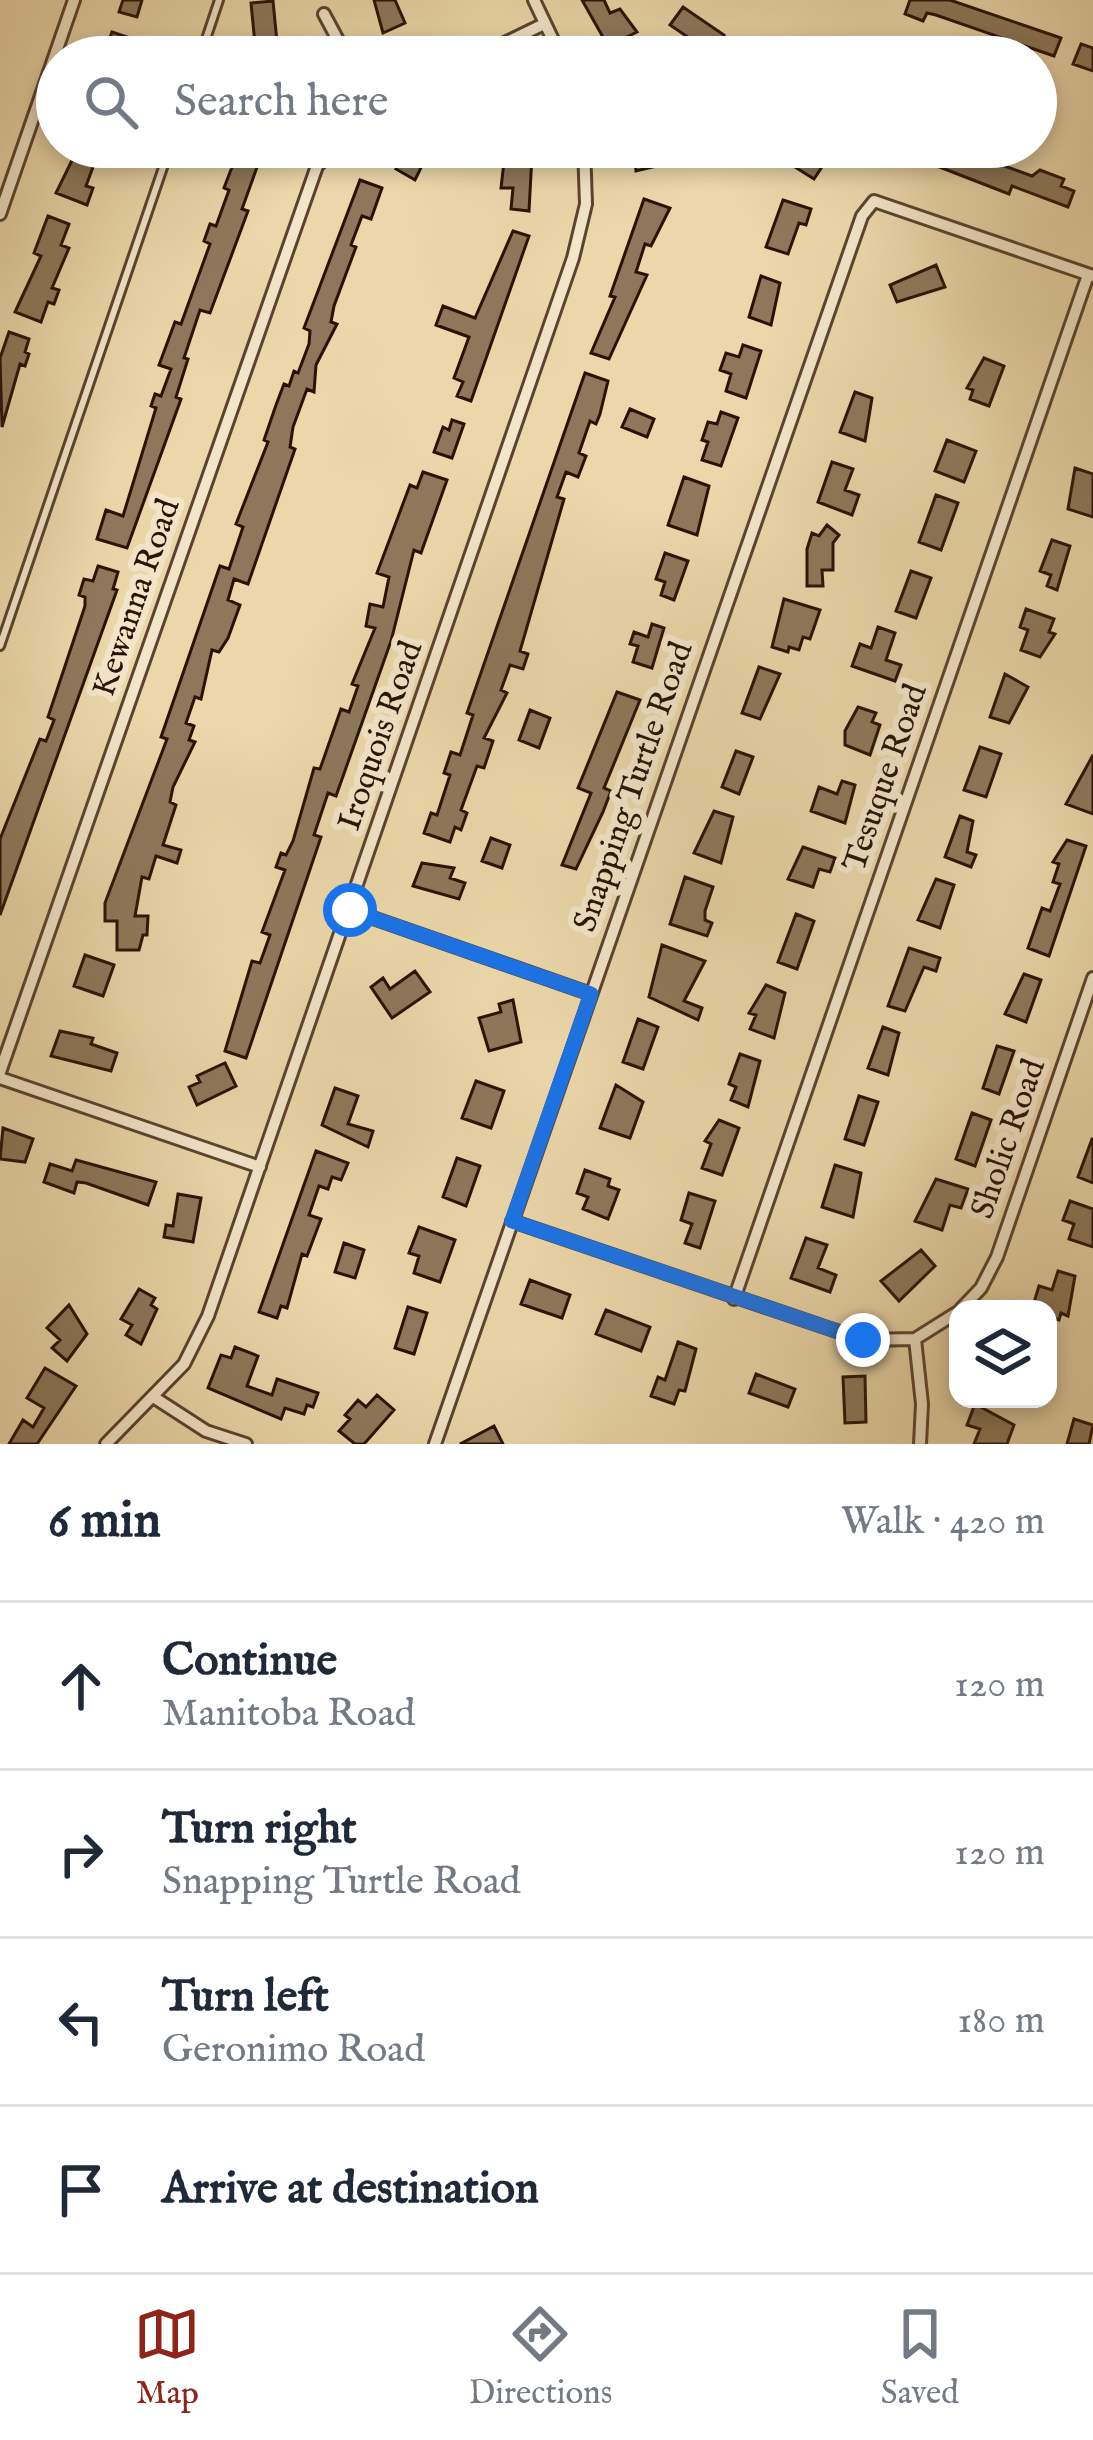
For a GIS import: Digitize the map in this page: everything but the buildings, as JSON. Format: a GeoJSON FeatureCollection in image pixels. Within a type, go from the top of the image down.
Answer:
{"type":"FeatureCollection","features":[{"type":"Feature","properties":{"kind":"street"},"geometry":{"type":"LineString","coordinates":[[62,36],[74,0]]}},
{"type":"Feature","properties":{"kind":"street"},"geometry":{"type":"LineString","coordinates":[[534,0],[550,36]]}},
{"type":"Feature","properties":{"kind":"street"},"geometry":{"type":"LineString","coordinates":[[324,14],[336,36]]}},
{"type":"Feature","properties":{"kind":"street"},"geometry":{"type":"LineString","coordinates":[[519,36],[544,24]]}},
{"type":"Feature","properties":{"kind":"street"},"geometry":{"type":"LineString","coordinates":[[0,214],[36,110]]}},
{"type":"Feature","properties":{"kind":"street","name":"Kewanna Road"},"geometry":{"type":"LineString","coordinates":[[0,1075],[315,168]]}},
{"type":"Feature","properties":{"kind":"street","name":"Iroquois Road"},"geometry":{"type":"LineString","coordinates":[[106,1444],[184,1364],[208,1316],[574,258],[586,204],[585,168]]}},
{"type":"Feature","properties":{"kind":"street","name":"Snapping Turtle Road"},"geometry":{"type":"LineString","coordinates":[[434,1444],[862,216],[874,201],[1091,275]]}},
{"type":"Feature","properties":{"kind":"street","name":"Tesuque Road"},"geometry":{"type":"LineString","coordinates":[[734,1299],[1091,275]]}},
{"type":"Feature","properties":{"kind":"street"},"geometry":{"type":"LineString","coordinates":[[350,910],[591,994]]}},
{"type":"Feature","properties":{"kind":"street","name":"Sholic Road"},"geometry":{"type":"LineString","coordinates":[[969,1300],[997,1257],[1093,978]]}},
{"type":"Feature","properties":{"kind":"street"},"geometry":{"type":"LineString","coordinates":[[0,1075],[260,1167]]}},
{"type":"Feature","properties":{"kind":"street"},"geometry":{"type":"LineString","coordinates":[[512,1221],[863,1340],[915,1339],[922,1404],[920,1444]]}},
{"type":"Feature","properties":{"kind":"street","name":"Sholic Road"},"geometry":{"type":"LineString","coordinates":[[915,1339],[949,1317]]}},
{"type":"Feature","properties":{"kind":"street"},"geometry":{"type":"LineString","coordinates":[[155,1398],[206,1430],[246,1444]]}},
{"type":"Feature","properties":{"kind":"lane"},"geometry":{"type":"LineString","coordinates":[[207,36],[219,0]]}},
{"type":"Feature","properties":{"kind":"lane"},"geometry":{"type":"LineString","coordinates":[[0,646],[163,168]]}},
{"type":"Feature","properties":{"kind":"route"},"geometry":{"type":"LineString","coordinates":[[350,910],[591,994],[512,1221],[863,1340]]}}]}
